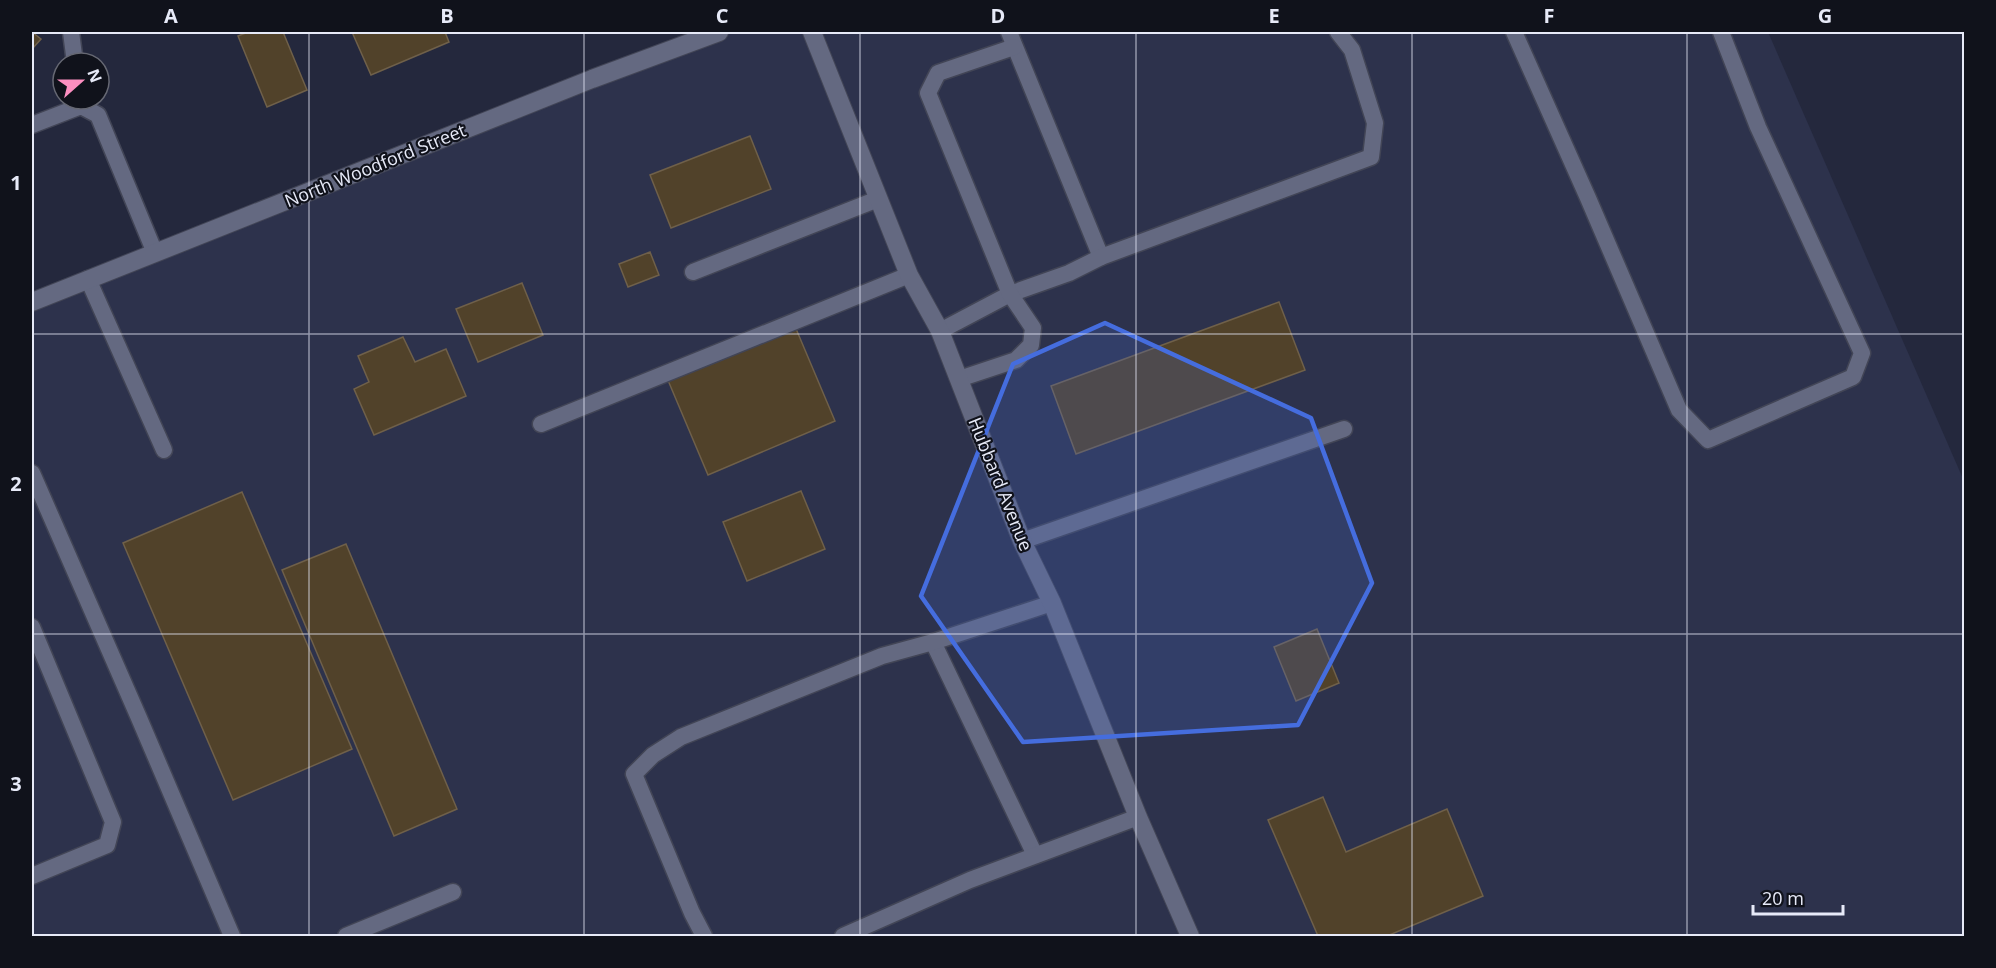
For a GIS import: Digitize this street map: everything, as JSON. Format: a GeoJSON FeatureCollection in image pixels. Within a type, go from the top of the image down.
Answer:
{"type":"FeatureCollection","features":[{"type":"Feature","properties":{"kind":"street","name":"North Woodford Street"},"geometry":{"type":"LineString","coordinates":[[32,302],[581,83],[719,32]]}},
{"type":"Feature","properties":{"kind":"street","name":"Hubbard Avenue"},"geometry":{"type":"LineString","coordinates":[[812,32],[909,275],[940,331],[1022,541],[1052,603],[1138,817],[1190,936]]}},
{"type":"Feature","properties":{"kind":"lane"},"geometry":{"type":"LineString","coordinates":[[71,32],[73,51]]}},
{"type":"Feature","properties":{"kind":"lane"},"geometry":{"type":"LineString","coordinates":[[940,331],[1010,294],[1069,273],[1101,256],[1371,157],[1375,123],[1352,50],[1338,32]]}},
{"type":"Feature","properties":{"kind":"lane"},"geometry":{"type":"LineString","coordinates":[[1514,32],[1679,410],[1708,440],[1853,377],[1862,353],[1758,127],[1721,32]]}},
{"type":"Feature","properties":{"kind":"lane"},"geometry":{"type":"LineString","coordinates":[[959,379],[1016,360],[1031,345],[1033,328],[1010,294],[928,93],[938,73],[1012,39],[1101,256]]}},
{"type":"Feature","properties":{"kind":"lane"},"geometry":{"type":"LineString","coordinates":[[32,125],[62,111]]}},
{"type":"Feature","properties":{"kind":"lane"},"geometry":{"type":"LineString","coordinates":[[93,111],[98,115],[155,253]]}},
{"type":"Feature","properties":{"kind":"lane"},"geometry":{"type":"LineString","coordinates":[[693,272],[878,199]]}},
{"type":"Feature","properties":{"kind":"lane"},"geometry":{"type":"LineString","coordinates":[[541,424],[909,275]]}},
{"type":"Feature","properties":{"kind":"lane"},"geometry":{"type":"LineString","coordinates":[[88,279],[164,450]]}},
{"type":"Feature","properties":{"kind":"lane"},"geometry":{"type":"LineString","coordinates":[[1022,541],[1344,429]]}},
{"type":"Feature","properties":{"kind":"lane"},"geometry":{"type":"LineString","coordinates":[[32,473],[232,936]]}},
{"type":"Feature","properties":{"kind":"lane"},"geometry":{"type":"LineString","coordinates":[[704,936],[692,914],[634,774],[653,755],[681,736],[882,656],[933,642],[1052,603]]}},
{"type":"Feature","properties":{"kind":"lane"},"geometry":{"type":"LineString","coordinates":[[32,627],[113,822],[107,845],[32,876]]}},
{"type":"Feature","properties":{"kind":"lane"},"geometry":{"type":"LineString","coordinates":[[933,642],[1035,855]]}},
{"type":"Feature","properties":{"kind":"lane"},"geometry":{"type":"LineString","coordinates":[[843,936],[970,880],[1138,817]]}},
{"type":"Feature","properties":{"kind":"lane"},"geometry":{"type":"LineString","coordinates":[[345,936],[453,892]]}},
{"type":"Feature","properties":{"kind":"highlighted area"},"geometry":{"type":"Polygon","coordinates":[[[1105,323],[1311,418],[1372,583],[1298,725],[1023,742],[921,596],[1013,364],[1105,323]]]}},
{"type":"Feature","properties":{"kind":"shaded area"},"geometry":{"type":"Polygon","coordinates":[[[719,32],[1768,32],[1964,481],[1964,936],[32,936],[32,302],[719,32]]]}},
{"type":"Feature","properties":{"kind":"building"},"geometry":{"type":"Polygon","coordinates":[[[32,32],[41,39],[32,49],[32,32]]]}},
{"type":"Feature","properties":{"kind":"building"},"geometry":{"type":"Polygon","coordinates":[[[248,32],[283,32],[307,90],[267,107],[238,36],[248,32]]]}},
{"type":"Feature","properties":{"kind":"building"},"geometry":{"type":"Polygon","coordinates":[[[352,32],[445,32],[449,42],[371,75],[352,32]]]}},
{"type":"Feature","properties":{"kind":"building"},"geometry":{"type":"Polygon","coordinates":[[[750,136],[771,189],[671,228],[650,175],[750,136]]]}},
{"type":"Feature","properties":{"kind":"building"},"geometry":{"type":"Polygon","coordinates":[[[650,252],[659,275],[628,287],[619,264],[650,252]]]}},
{"type":"Feature","properties":{"kind":"building"},"geometry":{"type":"Polygon","coordinates":[[[522,283],[543,335],[478,362],[456,309],[522,283]]]}},
{"type":"Feature","properties":{"kind":"building"},"geometry":{"type":"Polygon","coordinates":[[[1279,302],[1305,370],[1076,454],[1051,386],[1279,302]]]}},
{"type":"Feature","properties":{"kind":"building"},"geometry":{"type":"Polygon","coordinates":[[[794,324],[835,421],[708,475],[667,378],[794,324]]]}},
{"type":"Feature","properties":{"kind":"building"},"geometry":{"type":"Polygon","coordinates":[[[403,337],[415,362],[446,349],[466,396],[374,435],[354,389],[369,382],[358,356],[403,337]]]}},
{"type":"Feature","properties":{"kind":"building"},"geometry":{"type":"Polygon","coordinates":[[[801,491],[825,549],[747,581],[723,522],[801,491]]]}},
{"type":"Feature","properties":{"kind":"building"},"geometry":{"type":"Polygon","coordinates":[[[242,492],[352,749],[233,800],[123,543],[242,492]]]}},
{"type":"Feature","properties":{"kind":"building"},"geometry":{"type":"Polygon","coordinates":[[[346,544],[457,809],[394,836],[282,570],[346,544]]]}},
{"type":"Feature","properties":{"kind":"building"},"geometry":{"type":"Polygon","coordinates":[[[1317,629],[1339,683],[1296,701],[1274,647],[1317,629]]]}},
{"type":"Feature","properties":{"kind":"building"},"geometry":{"type":"Polygon","coordinates":[[[1323,797],[1346,852],[1447,809],[1483,896],[1387,936],[1318,936],[1268,820],[1323,797]]]}}]}
